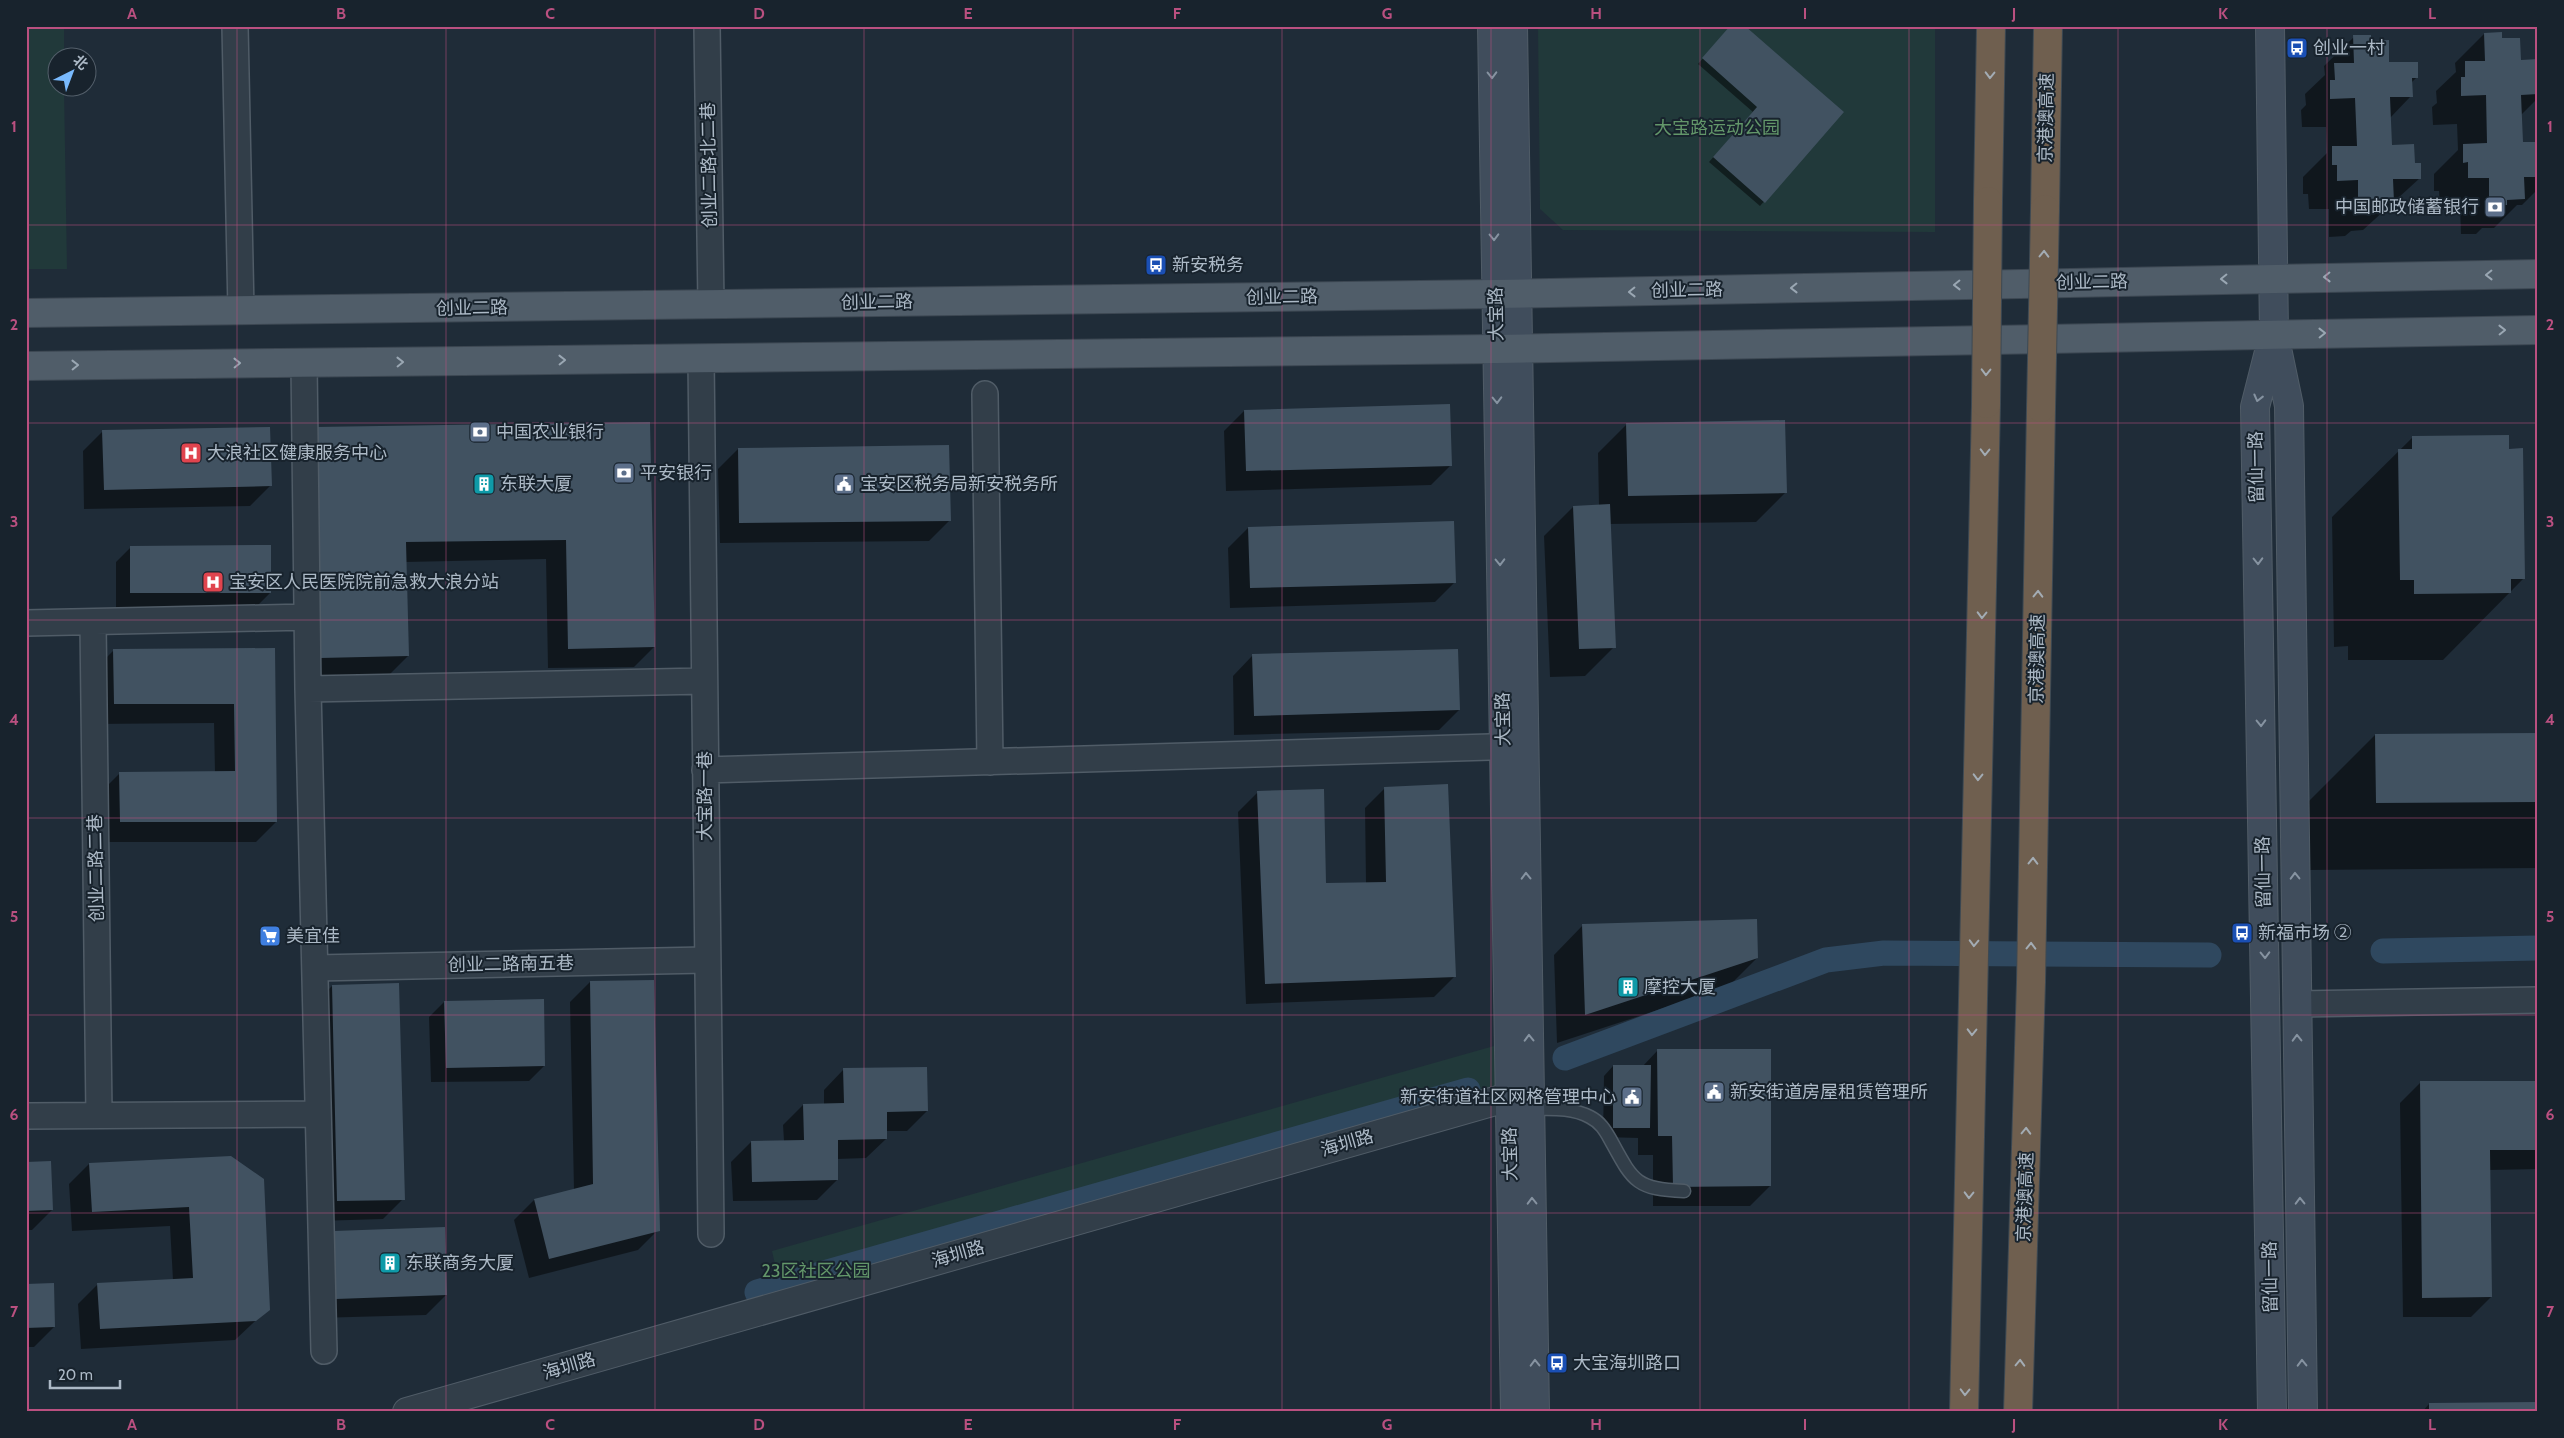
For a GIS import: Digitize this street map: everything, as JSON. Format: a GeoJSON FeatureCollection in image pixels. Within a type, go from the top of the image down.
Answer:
{"type":"FeatureCollection","features":[{"type":"Feature","properties":{"kind":"highway"},"geometry":{"type":"LineString","coordinates":[[1964,1412],[1986,404],[1991,26]]}},
{"type":"Feature","properties":{"kind":"highway","name":"京港澳高速"},"geometry":{"type":"LineString","coordinates":[[2018,1412],[2031,982],[2048,26]]}},
{"type":"Feature","properties":{"kind":"main road","name":"大宝路"},"geometry":{"type":"LineString","coordinates":[[1492,26],[1506,294],[1520,1103],[1536,1412]]}},
{"type":"Feature","properties":{"kind":"main road","name":"大宝路"},"geometry":{"type":"LineString","coordinates":[[1506,294],[1513,26]]}},
{"type":"Feature","properties":{"kind":"main road","name":"留仙一路"},"geometry":{"type":"LineString","coordinates":[[2270,26],[2274,334],[2289,406],[2303,1412]]}},
{"type":"Feature","properties":{"kind":"main road","name":"创业二路"},"geometry":{"type":"LineString","coordinates":[[26,313],[1506,294],[2538,274]]}},
{"type":"Feature","properties":{"kind":"main road"},"geometry":{"type":"LineString","coordinates":[[26,366],[1507,349],[2538,330]]}},
{"type":"Feature","properties":{"kind":"main road","name":"留仙一路"},"geometry":{"type":"LineString","coordinates":[[2272,1412],[2255,407],[2274,334]]}},
{"type":"Feature","properties":{"kind":"main road","name":"大宝路"},"geometry":{"type":"LineString","coordinates":[[1514,1412],[1520,1103]]}},
{"type":"Feature","properties":{"kind":"street"},"geometry":{"type":"LineString","coordinates":[[235,26],[241,311]]}},
{"type":"Feature","properties":{"kind":"street","name":"创业二路北二巷"},"geometry":{"type":"LineString","coordinates":[[707,26],[711,304]]}},
{"type":"Feature","properties":{"kind":"street","name":"大宝路一巷"},"geometry":{"type":"LineString","coordinates":[[700,358],[706,960],[711,1234]]}},
{"type":"Feature","properties":{"kind":"street"},"geometry":{"type":"LineString","coordinates":[[304,363],[308,689],[324,1350]]}},
{"type":"Feature","properties":{"kind":"street"},"geometry":{"type":"LineString","coordinates":[[985,394],[990,762]]}},
{"type":"Feature","properties":{"kind":"street"},"geometry":{"type":"LineString","coordinates":[[26,623],[307,618]]}},
{"type":"Feature","properties":{"kind":"street","name":"创业二路二巷"},"geometry":{"type":"LineString","coordinates":[[93,622],[99,1115]]}},
{"type":"Feature","properties":{"kind":"street"},"geometry":{"type":"LineString","coordinates":[[308,689],[704,681]]}},
{"type":"Feature","properties":{"kind":"street"},"geometry":{"type":"LineString","coordinates":[[705,770],[1514,746]]}},
{"type":"Feature","properties":{"kind":"street","name":"创业二路南五巷"},"geometry":{"type":"LineString","coordinates":[[315,968],[706,960]]}},
{"type":"Feature","properties":{"kind":"street"},"geometry":{"type":"LineString","coordinates":[[2297,1004],[2538,1000]]}},
{"type":"Feature","properties":{"kind":"street","name":"海圳路"},"geometry":{"type":"LineString","coordinates":[[407,1412],[1520,1103]]}},
{"type":"Feature","properties":{"kind":"street"},"geometry":{"type":"LineString","coordinates":[[26,1116],[318,1114]]}},
{"type":"Feature","properties":{"kind":"lane"},"geometry":{"type":"LineString","coordinates":[[1520,1103],[1568,1109],[1591,1117],[1603,1127],[1630,1175],[1641,1184],[1655,1190],[1684,1191]]}},
{"type":"Feature","properties":{"kind":"green space"},"geometry":{"type":"Polygon","coordinates":[[[26,26],[64,26],[64,48],[48,48],[48,98],[64,98],[67,269],[26,269],[26,26]]]}},
{"type":"Feature","properties":{"kind":"green space","name":"大宝路运动公园"},"geometry":{"type":"Polygon","coordinates":[[[1538,26],[1935,26],[1935,232],[1563,230],[1540,209],[1538,26]]]}},
{"type":"Feature","properties":{"kind":"green space","name":"23区社区公园"},"geometry":{"type":"Polygon","coordinates":[[[1508,1042],[1509,1097],[786,1312],[772,1251],[1508,1042]]]}},
{"type":"Feature","properties":{"kind":"building"},"geometry":{"type":"Polygon","coordinates":[[[1730,26],[1745,26],[1844,112],[1765,203],[1713,157],[1757,107],[1702,58],[1730,26]]]}},
{"type":"Feature","properties":{"kind":"building"},"geometry":{"type":"Polygon","coordinates":[[[2502,32],[2502,38],[2520,38],[2521,60],[2538,59],[2538,94],[2521,95],[2523,142],[2538,142],[2538,177],[2524,177],[2525,199],[2507,200],[2507,205],[2489,205],[2489,178],[2468,178],[2468,162],[2463,163],[2463,144],[2487,143],[2486,95],[2461,96],[2461,77],[2465,77],[2465,61],[2485,61],[2484,33],[2502,32]]]}},
{"type":"Feature","properties":{"kind":"building"},"geometry":{"type":"Polygon","coordinates":[[[2353,35],[2371,35],[2371,41],[2389,40],[2389,62],[2418,62],[2418,78],[2412,78],[2413,97],[2390,97],[2392,145],[2414,144],[2415,163],[2421,163],[2421,179],[2393,179],[2394,202],[2376,202],[2376,208],[2358,208],[2358,180],[2337,181],[2337,165],[2332,165],[2332,146],[2357,146],[2355,98],[2330,99],[2330,80],[2335,80],[2334,63],[2354,63],[2353,35]]]}},
{"type":"Feature","properties":{"kind":"building"},"geometry":{"type":"Polygon","coordinates":[[[1450,404],[1452,466],[1246,471],[1244,410],[1450,404]]]}},
{"type":"Feature","properties":{"kind":"building"},"geometry":{"type":"Polygon","coordinates":[[[1785,420],[1787,493],[1628,496],[1626,423],[1785,420]]]}},
{"type":"Feature","properties":{"kind":"building","name":"东联大厦"},"geometry":{"type":"Polygon","coordinates":[[[650,422],[655,647],[568,649],[566,540],[406,542],[409,656],[320,658],[315,427],[650,422]]]}},
{"type":"Feature","properties":{"kind":"building"},"geometry":{"type":"Polygon","coordinates":[[[270,427],[272,486],[104,490],[102,430],[270,427]]]}},
{"type":"Feature","properties":{"kind":"building"},"geometry":{"type":"Polygon","coordinates":[[[2509,435],[2509,449],[2523,448],[2525,579],[2511,579],[2511,593],[2414,594],[2414,580],[2400,580],[2398,449],[2412,449],[2412,436],[2509,435]]]}},
{"type":"Feature","properties":{"kind":"building","name":"宝安区税务局新安税务所"},"geometry":{"type":"Polygon","coordinates":[[[949,445],[951,521],[739,523],[738,448],[949,445]]]}},
{"type":"Feature","properties":{"kind":"building"},"geometry":{"type":"Polygon","coordinates":[[[1610,504],[1616,648],[1579,649],[1573,506],[1610,504]]]}},
{"type":"Feature","properties":{"kind":"building"},"geometry":{"type":"Polygon","coordinates":[[[1454,521],[1456,583],[1250,588],[1248,527],[1454,521]]]}},
{"type":"Feature","properties":{"kind":"building"},"geometry":{"type":"Polygon","coordinates":[[[271,545],[271,593],[130,593],[130,546],[271,545]]]}},
{"type":"Feature","properties":{"kind":"building"},"geometry":{"type":"Polygon","coordinates":[[[275,648],[277,822],[120,822],[119,772],[235,771],[234,704],[114,704],[113,649],[275,648]]]}},
{"type":"Feature","properties":{"kind":"building"},"geometry":{"type":"Polygon","coordinates":[[[1458,649],[1460,710],[1254,716],[1252,654],[1458,649]]]}},
{"type":"Feature","properties":{"kind":"building"},"geometry":{"type":"Polygon","coordinates":[[[2538,733],[2538,802],[2376,803],[2375,734],[2538,733]]]}},
{"type":"Feature","properties":{"kind":"building"},"geometry":{"type":"Polygon","coordinates":[[[1448,784],[1456,977],[1265,984],[1257,791],[1324,789],[1326,883],[1386,882],[1384,787],[1448,784]]]}},
{"type":"Feature","properties":{"kind":"building","name":"摩控大厦"},"geometry":{"type":"Polygon","coordinates":[[[1757,919],[1758,958],[1585,1015],[1582,924],[1757,919]]]}},
{"type":"Feature","properties":{"kind":"building"},"geometry":{"type":"Polygon","coordinates":[[[654,980],[660,1231],[549,1259],[534,1199],[593,1184],[590,981],[654,980]]]}},
{"type":"Feature","properties":{"kind":"building"},"geometry":{"type":"Polygon","coordinates":[[[399,983],[405,1200],[337,1201],[332,985],[399,983]]]}},
{"type":"Feature","properties":{"kind":"building"},"geometry":{"type":"Polygon","coordinates":[[[544,999],[545,1066],[446,1068],[444,1001],[544,999]]]}},
{"type":"Feature","properties":{"kind":"building","name":"新安街道房屋租赁管理所"},"geometry":{"type":"Polygon","coordinates":[[[1657,1049],[1771,1049],[1771,1186],[1673,1187],[1672,1136],[1658,1136],[1657,1049]]]}},
{"type":"Feature","properties":{"kind":"building","name":"新安街道社区网格管理中心"},"geometry":{"type":"Polygon","coordinates":[[[1613,1065],[1651,1065],[1650,1128],[1613,1128],[1613,1065]]]}},
{"type":"Feature","properties":{"kind":"building"},"geometry":{"type":"Polygon","coordinates":[[[927,1067],[928,1111],[887,1112],[887,1139],[838,1140],[838,1180],[752,1182],[751,1141],[804,1140],[803,1104],[844,1103],[843,1068],[927,1067]]]}},
{"type":"Feature","properties":{"kind":"building"},"geometry":{"type":"Polygon","coordinates":[[[2420,1081],[2538,1081],[2538,1150],[2490,1150],[2492,1297],[2422,1298],[2420,1081]]]}},
{"type":"Feature","properties":{"kind":"building"},"geometry":{"type":"Polygon","coordinates":[[[231,1156],[264,1179],[270,1310],[256,1321],[100,1329],[97,1283],[193,1278],[189,1207],[92,1212],[89,1163],[231,1156]]]}},
{"type":"Feature","properties":{"kind":"building"},"geometry":{"type":"Polygon","coordinates":[[[51,1161],[53,1210],[26,1211],[26,1162],[51,1161]]]}},
{"type":"Feature","properties":{"kind":"building","name":"东联商务大厦"},"geometry":{"type":"Polygon","coordinates":[[[445,1227],[447,1295],[336,1299],[334,1231],[445,1227]]]}},
{"type":"Feature","properties":{"kind":"building"},"geometry":{"type":"Polygon","coordinates":[[[54,1283],[55,1327],[26,1328],[26,1284],[54,1283]]]}},
{"type":"Feature","properties":{"kind":"building"},"geometry":{"type":"Polygon","coordinates":[[[2538,1402],[2538,1412],[2429,1412],[2429,1403],[2538,1402]]]}},
{"type":"Feature","properties":{"kind":"waterway"},"geometry":{"type":"LineString","coordinates":[[2383,951],[2538,948]]}},
{"type":"Feature","properties":{"kind":"waterway"},"geometry":{"type":"LineString","coordinates":[[1565,1058],[1826,960],[1884,953],[2209,955]]}},
{"type":"Feature","properties":{"kind":"waterway"},"geometry":{"type":"LineString","coordinates":[[757,1292],[1468,1090]]}},
{"type":"Feature","properties":{"kind":"place","name":"创业一村"},"geometry":{"type":"Point","coordinates":[2297,48]}},
{"type":"Feature","properties":{"kind":"place","name":"中国邮政储蓄银行"},"geometry":{"type":"Point","coordinates":[2495,207]}},
{"type":"Feature","properties":{"kind":"place","name":"新安税务"},"geometry":{"type":"Point","coordinates":[1156,265]}},
{"type":"Feature","properties":{"kind":"place","name":"中国农业银行"},"geometry":{"type":"Point","coordinates":[480,432]}},
{"type":"Feature","properties":{"kind":"place","name":"大浪社区健康服务中心"},"geometry":{"type":"Point","coordinates":[191,453]}},
{"type":"Feature","properties":{"kind":"place","name":"平安银行"},"geometry":{"type":"Point","coordinates":[624,473]}},
{"type":"Feature","properties":{"kind":"place","name":"东联大厦"},"geometry":{"type":"Point","coordinates":[484,484]}},
{"type":"Feature","properties":{"kind":"place","name":"宝安区税务局新安税务所"},"geometry":{"type":"Point","coordinates":[844,484]}},
{"type":"Feature","properties":{"kind":"place","name":"宝安区人民医院院前急救大浪分站"},"geometry":{"type":"Point","coordinates":[213,582]}},
{"type":"Feature","properties":{"kind":"place","name":"新福市场 ②"},"geometry":{"type":"Point","coordinates":[2242,933]}},
{"type":"Feature","properties":{"kind":"place","name":"美宜佳"},"geometry":{"type":"Point","coordinates":[270,936]}},
{"type":"Feature","properties":{"kind":"place","name":"摩控大厦"},"geometry":{"type":"Point","coordinates":[1628,987]}},
{"type":"Feature","properties":{"kind":"place","name":"新安街道房屋租赁管理所"},"geometry":{"type":"Point","coordinates":[1714,1092]}},
{"type":"Feature","properties":{"kind":"place","name":"新安街道社区网格管理中心"},"geometry":{"type":"Point","coordinates":[1632,1097]}},
{"type":"Feature","properties":{"kind":"place","name":"东联商务大厦"},"geometry":{"type":"Point","coordinates":[390,1263]}},
{"type":"Feature","properties":{"kind":"place","name":"大宝海圳路口"},"geometry":{"type":"Point","coordinates":[1557,1363]}}]}
